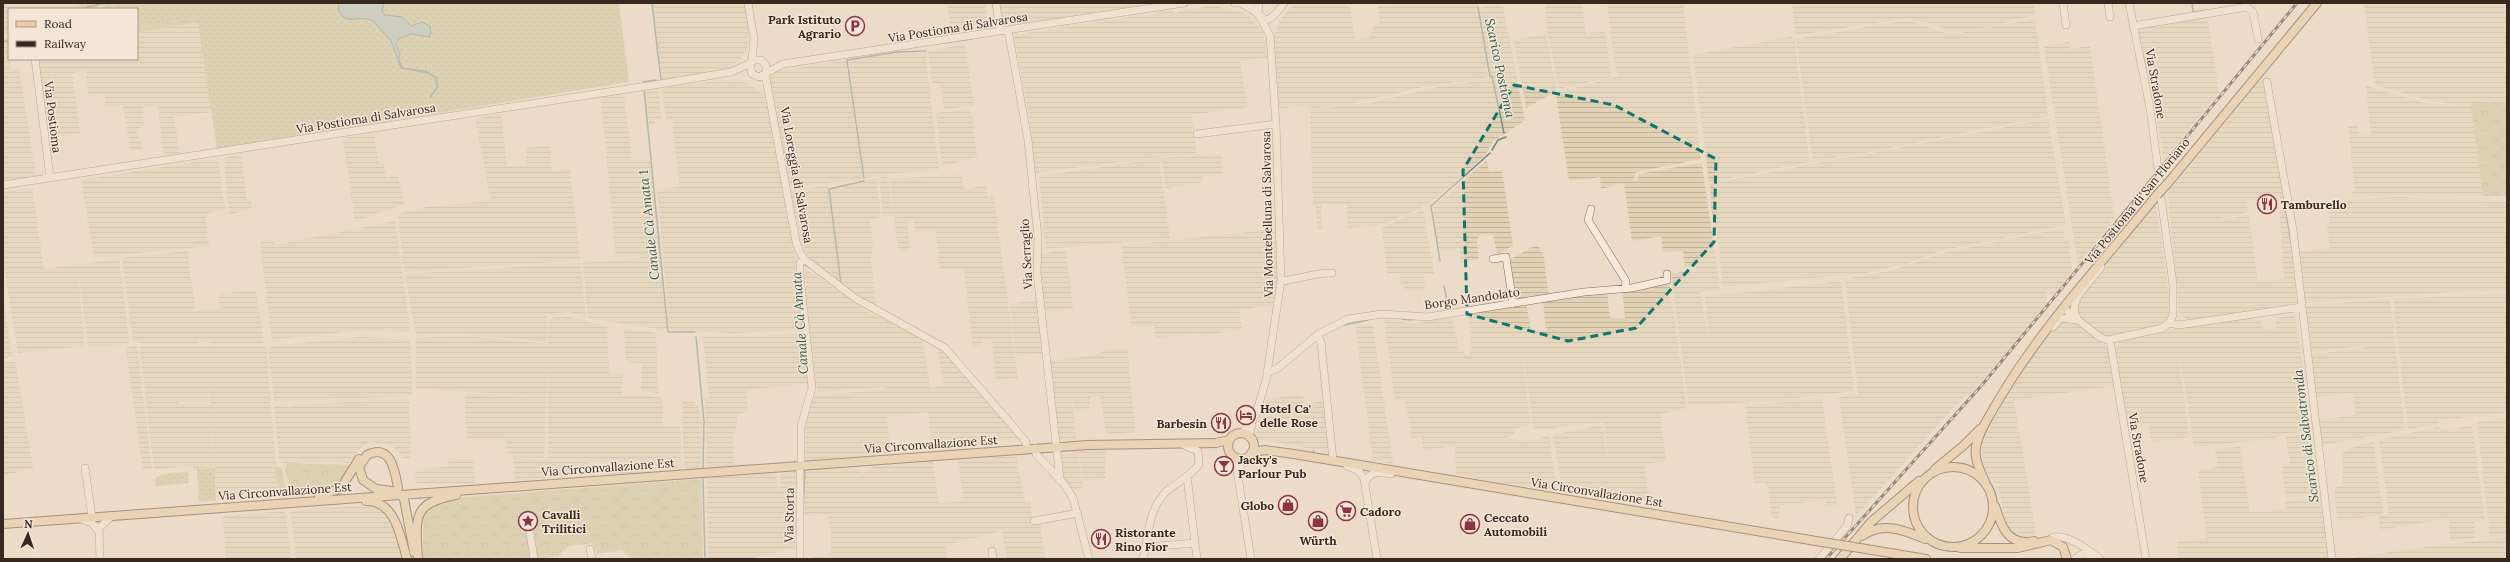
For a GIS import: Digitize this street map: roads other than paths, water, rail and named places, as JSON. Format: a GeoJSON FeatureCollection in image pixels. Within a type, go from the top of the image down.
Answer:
{"type":"FeatureCollection","features":[{"type":"Feature","properties":{"kind":"main road","name":"Via Postioma di San Floriano"},"geometry":{"type":"LineString","coordinates":[[2056,540],[2029,542],[2012,538],[2002,527],[1976,453],[1978,439],[1986,422],[2025,358],[2104,260],[2159,196],[2164,184],[2317,3]]}},
{"type":"Feature","properties":{"kind":"main road","name":"Via Postioma di San Floriano"},"geometry":{"type":"LineString","coordinates":[[1931,542],[1918,529],[1912,512],[1914,493],[1926,477],[1967,443],[1986,422]]}},
{"type":"Feature","properties":{"kind":"main road"},"geometry":{"type":"LineString","coordinates":[[1235,435],[1248,437],[1265,450],[1252,452],[1239,458],[1228,444],[1235,435]]}},
{"type":"Feature","properties":{"kind":"main road"},"geometry":{"type":"LineString","coordinates":[[1248,437],[1252,452]]}},
{"type":"Feature","properties":{"kind":"main road","name":"Via Circonvallazione Est"},"geometry":{"type":"LineString","coordinates":[[3,524],[1106,443],[1228,444]]}},
{"type":"Feature","properties":{"kind":"main road"},"geometry":{"type":"LineString","coordinates":[[278,504],[326,495],[338,490],[347,481],[361,454],[373,448],[385,450],[395,458],[400,488],[394,467],[388,457],[376,452],[366,456],[360,464],[360,474],[364,482],[374,488],[388,492],[434,489],[455,490]]}},
{"type":"Feature","properties":{"kind":"main road","name":"Via Circonvallazione Est"},"geometry":{"type":"LineString","coordinates":[[1265,450],[1370,466],[1926,559]]}},
{"type":"Feature","properties":{"kind":"main road"},"geometry":{"type":"LineString","coordinates":[[1840,559],[1876,518],[1926,477],[1943,468],[1958,467],[1973,472],[1985,482]]}},
{"type":"Feature","properties":{"kind":"main road"},"geometry":{"type":"LineString","coordinates":[[416,559],[418,517],[426,504],[446,497],[503,487]]}},
{"type":"Feature","properties":{"kind":"main road"},"geometry":{"type":"LineString","coordinates":[[411,559],[402,499],[416,559]]}},
{"type":"Feature","properties":{"kind":"main road"},"geometry":{"type":"LineString","coordinates":[[299,502],[368,501],[382,504],[393,517],[407,559]]}},
{"type":"Feature","properties":{"kind":"main road"},"geometry":{"type":"LineString","coordinates":[[1954,547],[1969,543],[1985,531],[1992,517],[1993,501]]}},
{"type":"Feature","properties":{"kind":"main road"},"geometry":{"type":"LineString","coordinates":[[1852,544],[1869,531],[1888,527],[1905,530],[1931,542],[1969,549],[2018,548],[2048,540],[2056,540],[2066,544],[2072,559]]}},
{"type":"Feature","properties":{"kind":"main road"},"geometry":{"type":"LineString","coordinates":[[2056,540],[2066,551],[2067,559]]}},
{"type":"Feature","properties":{"kind":"main road"},"geometry":{"type":"LineString","coordinates":[[1863,549],[1900,559]]}},
{"type":"Feature","properties":{"kind":"street"},"geometry":{"type":"LineString","coordinates":[[748,3],[754,39],[766,72],[755,75]]}},
{"type":"Feature","properties":{"kind":"street","name":"Via Serraglio"},"geometry":{"type":"LineString","coordinates":[[996,3],[1004,31],[1028,140],[1038,238],[1037,273],[1060,479]]}},
{"type":"Feature","properties":{"kind":"street","name":"Via Postioma di Salvarosa"},"geometry":{"type":"LineString","coordinates":[[766,72],[783,64],[1184,3]]}},
{"type":"Feature","properties":{"kind":"street"},"geometry":{"type":"LineString","coordinates":[[1238,4],[1254,3]]}},
{"type":"Feature","properties":{"kind":"street"},"geometry":{"type":"LineString","coordinates":[[1259,3],[1257,8],[1259,16]]}},
{"type":"Feature","properties":{"kind":"street"},"geometry":{"type":"LineString","coordinates":[[1276,3],[1277,14]]}},
{"type":"Feature","properties":{"kind":"street"},"geometry":{"type":"LineString","coordinates":[[1238,4],[1269,20],[1277,14],[1284,3]]}},
{"type":"Feature","properties":{"kind":"street"},"geometry":{"type":"LineString","coordinates":[[2063,3],[2066,25]]}},
{"type":"Feature","properties":{"kind":"street"},"geometry":{"type":"LineString","coordinates":[[2108,3],[2110,17]]}},
{"type":"Feature","properties":{"kind":"street","name":"Via Stradone"},"geometry":{"type":"LineString","coordinates":[[2129,3],[2150,108],[2158,172],[2164,184]]}},
{"type":"Feature","properties":{"kind":"street"},"geometry":{"type":"LineString","coordinates":[[2133,26],[2247,7],[2254,12],[2258,39]]}},
{"type":"Feature","properties":{"kind":"street","name":"Via Montebelluna di Salvarosa"},"geometry":{"type":"LineString","coordinates":[[1248,437],[1268,373],[1281,281],[1276,124],[1270,36],[1277,14]]}},
{"type":"Feature","properties":{"kind":"street","name":"Via Montebelluna di Salvarosa"},"geometry":{"type":"LineString","coordinates":[[1259,16],[1270,36]]}},
{"type":"Feature","properties":{"kind":"street"},"geometry":{"type":"LineString","coordinates":[[754,39],[749,68],[755,75],[767,84]]}},
{"type":"Feature","properties":{"kind":"street"},"geometry":{"type":"LineString","coordinates":[[751,62],[757,59],[763,61]]}},
{"type":"Feature","properties":{"kind":"street","name":"Via Postioma"},"geometry":{"type":"LineString","coordinates":[[35,60],[50,177]]}},
{"type":"Feature","properties":{"kind":"street","name":"Via Postioma di Salvarosa"},"geometry":{"type":"LineString","coordinates":[[763,61],[783,64]]}},
{"type":"Feature","properties":{"kind":"street","name":"Via Postioma di Salvarosa"},"geometry":{"type":"LineString","coordinates":[[732,72],[751,62]]}},
{"type":"Feature","properties":{"kind":"street","name":"Via Postioma di Salvarosa"},"geometry":{"type":"LineString","coordinates":[[3,185],[732,72],[755,75]]}},
{"type":"Feature","properties":{"kind":"street","name":"Via Loreggia di Salvarosa"},"geometry":{"type":"LineString","coordinates":[[766,72],[796,242],[804,258],[866,305],[926,336],[945,348],[1031,449],[1060,479],[1073,498],[1089,559]]}},
{"type":"Feature","properties":{"kind":"street"},"geometry":{"type":"LineString","coordinates":[[2267,82],[2289,202],[2332,559]]}},
{"type":"Feature","properties":{"kind":"street","name":"Via Montebelluna di Salvarosa"},"geometry":{"type":"LineString","coordinates":[[1197,134],[1276,124]]}},
{"type":"Feature","properties":{"kind":"street"},"geometry":{"type":"LineString","coordinates":[[2064,309],[2101,338],[2110,340],[2160,329],[2169,323],[2174,314],[2174,304],[2159,196]]}},
{"type":"Feature","properties":{"kind":"street"},"geometry":{"type":"LineString","coordinates":[[1591,209],[1588,220],[1626,281],[1625,288]]}},
{"type":"Feature","properties":{"kind":"street"},"geometry":{"type":"LineString","coordinates":[[1493,259],[1506,257],[1513,304]]}},
{"type":"Feature","properties":{"kind":"street"},"geometry":{"type":"LineString","coordinates":[[801,460],[801,426],[812,388],[800,268],[800,262],[804,258]]}},
{"type":"Feature","properties":{"kind":"street"},"geometry":{"type":"LineString","coordinates":[[2078,320],[2074,312],[2074,303],[2104,260]]}},
{"type":"Feature","properties":{"kind":"street"},"geometry":{"type":"LineString","coordinates":[[1281,281],[1306,278],[1313,273],[1332,273]]}},
{"type":"Feature","properties":{"kind":"street","name":"Borgo Mandolato"},"geometry":{"type":"LineString","coordinates":[[1268,373],[1278,368],[1317,335],[1333,325],[1355,318],[1382,314],[1428,317],[1584,292],[1625,288],[1667,280],[1667,274]]}},
{"type":"Feature","properties":{"kind":"street"},"geometry":{"type":"LineString","coordinates":[[2174,304],[2178,316],[2185,321],[2194,323]]}},
{"type":"Feature","properties":{"kind":"street"},"geometry":{"type":"LineString","coordinates":[[2169,323],[2178,325],[2302,307]]}},
{"type":"Feature","properties":{"kind":"street"},"geometry":{"type":"LineString","coordinates":[[2025,358],[2060,319],[2067,317],[2078,320]]}},
{"type":"Feature","properties":{"kind":"street"},"geometry":{"type":"LineString","coordinates":[[1317,335],[1321,342],[1333,460]]}},
{"type":"Feature","properties":{"kind":"street","name":"Via Stradone"},"geometry":{"type":"LineString","coordinates":[[2110,340],[2146,559]]}},
{"type":"Feature","properties":{"kind":"street"},"geometry":{"type":"LineString","coordinates":[[1143,559],[1151,515],[1155,506],[1166,492],[1195,469],[1200,462],[1198,451],[1178,443]]}},
{"type":"Feature","properties":{"kind":"street"},"geometry":{"type":"LineString","coordinates":[[1239,458],[1238,476],[1251,559]]}},
{"type":"Feature","properties":{"kind":"street"},"geometry":{"type":"LineString","coordinates":[[1320,458],[1325,463],[1357,469],[1362,473],[1377,559]]}},
{"type":"Feature","properties":{"kind":"street"},"geometry":{"type":"LineString","coordinates":[[85,468],[92,517]]}},
{"type":"Feature","properties":{"kind":"street","name":"Via Storta"},"geometry":{"type":"LineString","coordinates":[[800,472],[800,559]]}},
{"type":"Feature","properties":{"kind":"street"},"geometry":{"type":"LineString","coordinates":[[1365,484],[1368,476],[1374,473],[1408,473]]}},
{"type":"Feature","properties":{"kind":"street"},"geometry":{"type":"LineString","coordinates":[[1187,476],[1197,559]]}},
{"type":"Feature","properties":{"kind":"street"},"geometry":{"type":"LineString","coordinates":[[1034,521],[1078,513]]}},
{"type":"Feature","properties":{"kind":"street"},"geometry":{"type":"LineString","coordinates":[[100,559],[99,532],[104,522],[114,515]]}},
{"type":"Feature","properties":{"kind":"street"},"geometry":{"type":"LineString","coordinates":[[77,518],[92,523],[99,532]]}},
{"type":"Feature","properties":{"kind":"street"},"geometry":{"type":"LineString","coordinates":[[1819,559],[1847,526],[1849,518]]}},
{"type":"Feature","properties":{"kind":"street"},"geometry":{"type":"LineString","coordinates":[[529,526],[534,559]]}},
{"type":"Feature","properties":{"kind":"street"},"geometry":{"type":"LineString","coordinates":[[2056,540],[2060,536],[2070,540],[2099,559]]}},
{"type":"Feature","properties":{"kind":"street"},"geometry":{"type":"LineString","coordinates":[[1146,547],[1195,543]]}},
{"type":"Feature","properties":{"kind":"street"},"geometry":{"type":"LineString","coordinates":[[590,549],[592,559]]}},
{"type":"Feature","properties":{"kind":"street"},"geometry":{"type":"LineString","coordinates":[[992,551],[993,559]]}},
{"type":"Feature","properties":{"kind":"street"},"geometry":{"type":"LineString","coordinates":[[2076,559],[2084,553],[2099,559]]}},
{"type":"Feature","properties":{"kind":"waterway"},"geometry":{"type":"LineString","coordinates":[[85,8],[103,3]]}},
{"type":"Feature","properties":{"kind":"waterway","name":"Canale Cà Amata 1"},"geometry":{"type":"LineString","coordinates":[[652,3],[661,80]]}},
{"type":"Feature","properties":{"kind":"waterway","name":"Scarico di Salvatronda"},"geometry":{"type":"LineString","coordinates":[[2192,3],[2193,12],[2210,10]]}},
{"type":"Feature","properties":{"kind":"waterway","name":"Scarico Postioma"},"geometry":{"type":"LineString","coordinates":[[1478,7],[1490,77],[1492,76],[1504,133]]}},
{"type":"Feature","properties":{"kind":"waterway","name":"Canale Cà Amata"},"geometry":{"type":"LineString","coordinates":[[936,44],[972,39]]}},
{"type":"Feature","properties":{"kind":"waterway"},"geometry":{"type":"LineString","coordinates":[[3,42],[8,40]]}},
{"type":"Feature","properties":{"kind":"waterway","name":"Canale Cà Amata"},"geometry":{"type":"LineString","coordinates":[[864,178],[847,60],[897,52],[926,51]]}},
{"type":"Feature","properties":{"kind":"waterway","name":"Canale Cà Amata 1"},"geometry":{"type":"LineString","coordinates":[[643,82],[656,80]]}},
{"type":"Feature","properties":{"kind":"waterway","name":"Canale Cà Amata 1"},"geometry":{"type":"LineString","coordinates":[[644,89],[668,332],[695,332]]}},
{"type":"Feature","properties":{"kind":"waterway","name":"Scarico Postioma"},"geometry":{"type":"LineString","coordinates":[[1492,150],[1498,140],[1506,137]]}},
{"type":"Feature","properties":{"kind":"waterway","name":"Scarico Postioma"},"geometry":{"type":"LineString","coordinates":[[1440,261],[1431,206],[1490,153]]}},
{"type":"Feature","properties":{"kind":"waterway","name":"Canale Cà Amata"},"geometry":{"type":"LineString","coordinates":[[841,284],[829,189],[864,181]]}},
{"type":"Feature","properties":{"kind":"waterway","name":"Scarico di Salvatronda"},"geometry":{"type":"LineString","coordinates":[[2285,205],[2291,243]]}},
{"type":"Feature","properties":{"kind":"waterway","name":"Canale Cà Amata"},"geometry":{"type":"LineString","coordinates":[[802,266],[805,265],[809,267]]}},
{"type":"Feature","properties":{"kind":"waterway","name":"Scarico Postioma"},"geometry":{"type":"LineString","coordinates":[[1444,286],[1449,311]]}},
{"type":"Feature","properties":{"kind":"waterway","name":"Scarico Postioma"},"geometry":{"type":"LineString","coordinates":[[1402,319],[1412,320]]}},
{"type":"Feature","properties":{"kind":"waterway","name":"Scarico Postioma"},"geometry":{"type":"LineString","coordinates":[[1340,326],[1368,320]]}},
{"type":"Feature","properties":{"kind":"waterway","name":"Canale Cà Amata 1"},"geometry":{"type":"LineString","coordinates":[[696,337],[704,422],[703,469]]}},
{"type":"Feature","properties":{"kind":"waterway","name":"Canale Cà Amata"},"geometry":{"type":"LineString","coordinates":[[803,511],[805,471]]}},
{"type":"Feature","properties":{"kind":"waterway","name":"Canale Cà Amata 1"},"geometry":{"type":"LineString","coordinates":[[703,479],[705,559]]}},
{"type":"Feature","properties":{"kind":"railway"},"geometry":{"type":"LineString","coordinates":[[1842,541],[1982,385],[2297,3]]}},
{"type":"Feature","properties":{"kind":"railway"},"geometry":{"type":"LineString","coordinates":[[1826,559],[1835,549]]}},
{"type":"Feature","properties":{"kind":"place","name":"Park Istituto Agrario"},"geometry":{"type":"Point","coordinates":[855,26]}},
{"type":"Feature","properties":{"kind":"place","name":"Tamburello"},"geometry":{"type":"Point","coordinates":[2267,204]}},
{"type":"Feature","properties":{"kind":"place","name":"Hotel Ca' delle Rose"},"geometry":{"type":"Point","coordinates":[1246,415]}},
{"type":"Feature","properties":{"kind":"place","name":"Barbesin"},"geometry":{"type":"Point","coordinates":[1221,423]}},
{"type":"Feature","properties":{"kind":"place","name":"Jacky's Parlour Pub"},"geometry":{"type":"Point","coordinates":[1224,466]}},
{"type":"Feature","properties":{"kind":"place","name":"Globo"},"geometry":{"type":"Point","coordinates":[1288,505]}},
{"type":"Feature","properties":{"kind":"place","name":"Cadoro"},"geometry":{"type":"Point","coordinates":[1346,511]}},
{"type":"Feature","properties":{"kind":"place","name":"Cavalli Trilitici"},"geometry":{"type":"Point","coordinates":[528,521]}},
{"type":"Feature","properties":{"kind":"place","name":"Würth"},"geometry":{"type":"Point","coordinates":[1318,521]}},
{"type":"Feature","properties":{"kind":"place","name":"Ceccato Automobili"},"geometry":{"type":"Point","coordinates":[1470,524]}},
{"type":"Feature","properties":{"kind":"place","name":"Ristorante Rino Fior"},"geometry":{"type":"Point","coordinates":[1101,539]}}]}
